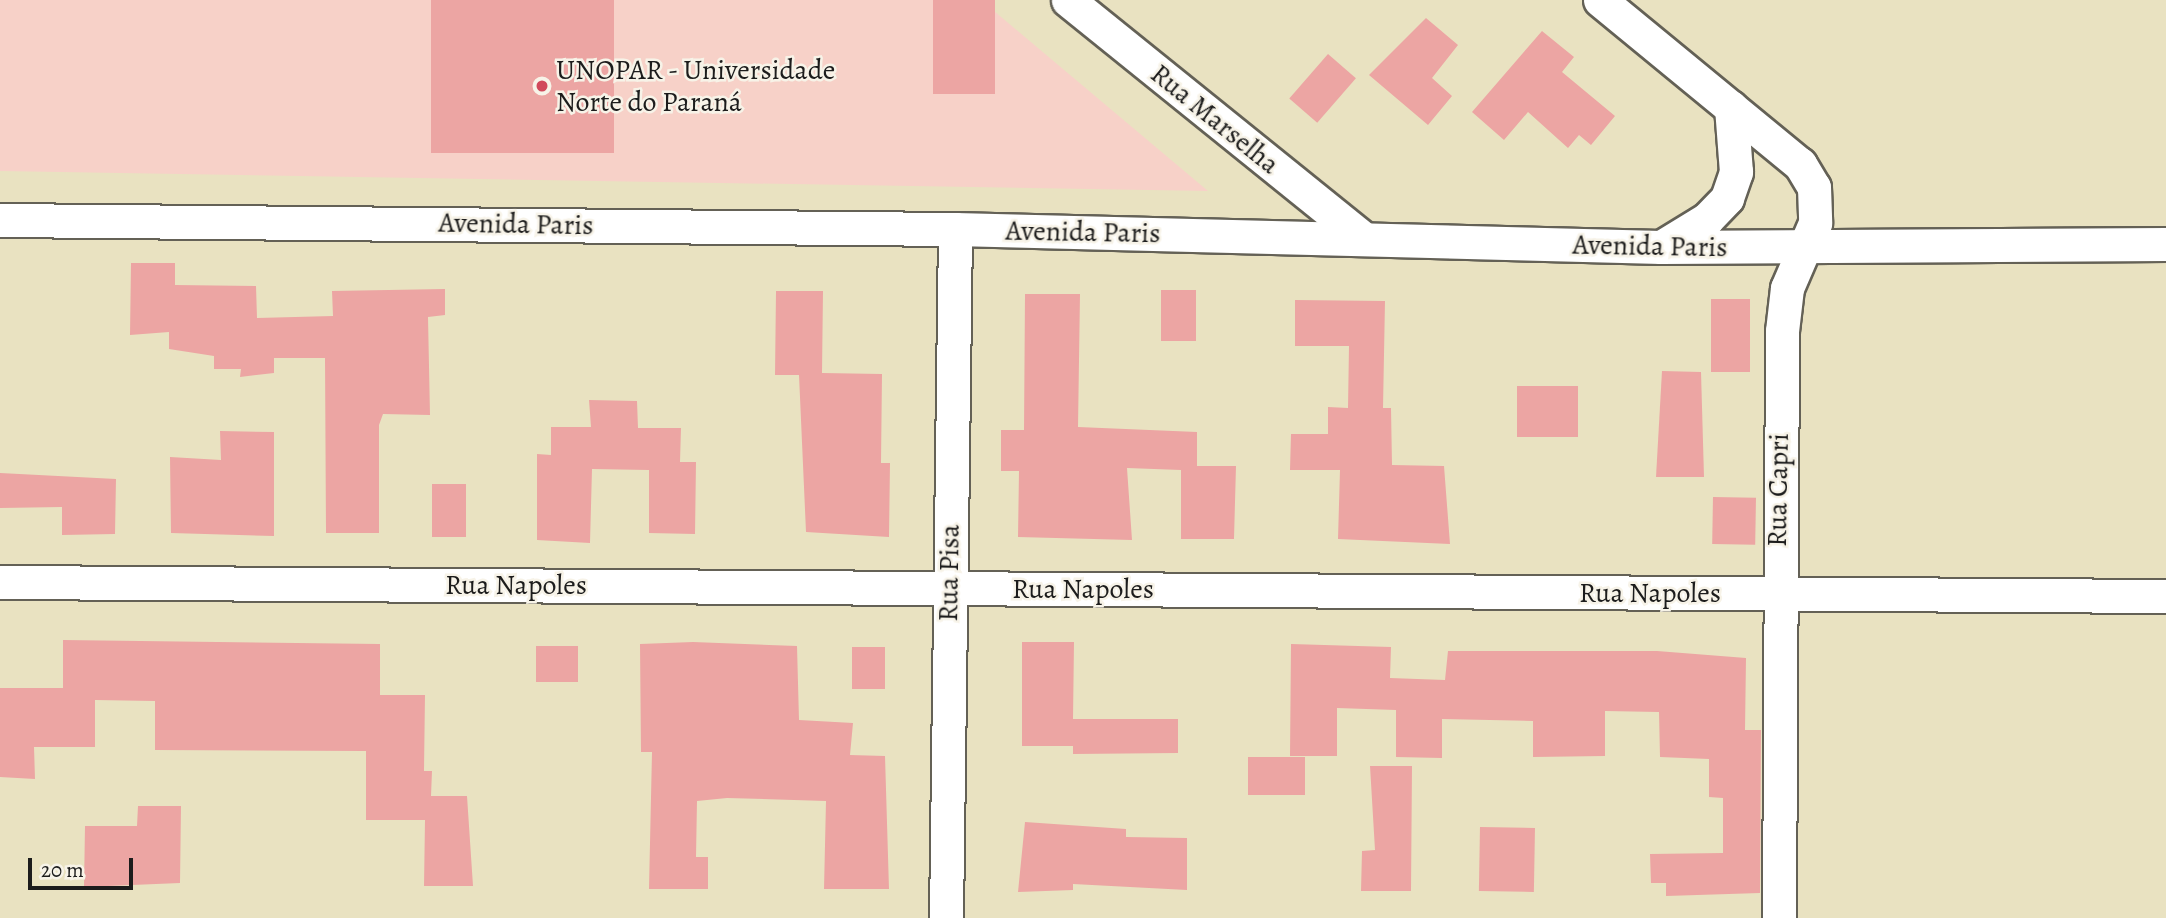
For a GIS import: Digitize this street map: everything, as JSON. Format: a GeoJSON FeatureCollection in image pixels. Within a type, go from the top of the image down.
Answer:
{"type":"FeatureCollection","features":[{"type":"Feature","properties":{"kind":"street","name":"Rua Marselha"},"geometry":{"type":"LineString","coordinates":[[1068,0],[1363,238]]}},
{"type":"Feature","properties":{"kind":"street","name":"Rua Capri"},"geometry":{"type":"LineString","coordinates":[[1600,0],[1800,164],[1814,187],[1815,223],[1800,248],[1782,331],[1776,593],[1779,918]]}},
{"type":"Feature","properties":{"kind":"street"},"geometry":{"type":"LineString","coordinates":[[1661,247],[1707,219],[1727,198],[1736,172],[1731,107]]}},
{"type":"Feature","properties":{"kind":"street","name":"Avenida Paris"},"geometry":{"type":"LineString","coordinates":[[0,220],[956,229],[1661,247],[2166,244]]}},
{"type":"Feature","properties":{"kind":"street","name":"Rua Pisa"},"geometry":{"type":"LineString","coordinates":[[946,918],[948,588],[956,229]]}},
{"type":"Feature","properties":{"kind":"street","name":"Rua Napoles"},"geometry":{"type":"LineString","coordinates":[[0,582],[2166,596]]}},
{"type":"Feature","properties":{"kind":"shaded area","name":"UNOPAR - Universidade Norte do Paraná"},"geometry":{"type":"Polygon","coordinates":[[[0,0],[981,0],[1208,191],[0,171],[0,0]]]}},
{"type":"Feature","properties":{"kind":"building"},"geometry":{"type":"Polygon","coordinates":[[[431,0],[614,0],[614,153],[431,153],[431,0]]]}},
{"type":"Feature","properties":{"kind":"building"},"geometry":{"type":"Polygon","coordinates":[[[933,0],[995,0],[995,94],[933,94],[933,0]]]}},
{"type":"Feature","properties":{"kind":"building"},"geometry":{"type":"Polygon","coordinates":[[[1426,18],[1458,45],[1432,78],[1452,96],[1428,125],[1369,75],[1426,18]]]}},
{"type":"Feature","properties":{"kind":"building"},"geometry":{"type":"Polygon","coordinates":[[[1542,31],[1574,57],[1562,72],[1615,116],[1591,145],[1579,135],[1568,148],[1528,112],[1504,140],[1472,112],[1542,31]]]}},
{"type":"Feature","properties":{"kind":"building"},"geometry":{"type":"Polygon","coordinates":[[[1328,54],[1356,78],[1317,123],[1289,99],[1328,54]]]}},
{"type":"Feature","properties":{"kind":"building"},"geometry":{"type":"Polygon","coordinates":[[[131,263],[175,263],[175,285],[256,286],[257,318],[333,316],[332,291],[445,289],[445,315],[428,317],[430,415],[383,414],[379,425],[379,533],[326,533],[325,358],[274,358],[274,373],[240,377],[241,369],[214,369],[214,356],[169,349],[169,332],[130,335],[131,263]]]}},
{"type":"Feature","properties":{"kind":"building"},"geometry":{"type":"Polygon","coordinates":[[[1161,290],[1196,290],[1196,341],[1161,341],[1161,290]]]}},
{"type":"Feature","properties":{"kind":"building"},"geometry":{"type":"Polygon","coordinates":[[[776,291],[823,291],[822,373],[882,374],[881,463],[890,463],[889,537],[806,532],[799,375],[775,375],[776,291]]]}},
{"type":"Feature","properties":{"kind":"building"},"geometry":{"type":"Polygon","coordinates":[[[1025,294],[1080,294],[1078,427],[1197,432],[1197,466],[1236,466],[1234,539],[1181,539],[1181,470],[1127,468],[1132,540],[1018,537],[1019,471],[1001,471],[1001,430],[1024,430],[1025,294]]]}},
{"type":"Feature","properties":{"kind":"building"},"geometry":{"type":"Polygon","coordinates":[[[1711,299],[1750,299],[1750,372],[1711,372],[1711,299]]]}},
{"type":"Feature","properties":{"kind":"building"},"geometry":{"type":"Polygon","coordinates":[[[1295,300],[1385,301],[1383,408],[1391,408],[1392,465],[1444,466],[1450,544],[1338,539],[1340,470],[1290,470],[1291,434],[1328,434],[1328,407],[1348,408],[1349,346],[1295,346],[1295,300]]]}},
{"type":"Feature","properties":{"kind":"building"},"geometry":{"type":"Polygon","coordinates":[[[1662,371],[1701,372],[1704,477],[1656,477],[1662,371]]]}},
{"type":"Feature","properties":{"kind":"building"},"geometry":{"type":"Polygon","coordinates":[[[1517,386],[1578,386],[1578,437],[1517,437],[1517,386]]]}},
{"type":"Feature","properties":{"kind":"building"},"geometry":{"type":"Polygon","coordinates":[[[589,400],[637,401],[638,428],[681,428],[680,462],[696,462],[695,534],[649,533],[649,470],[592,469],[590,543],[537,540],[537,454],[551,455],[551,427],[591,427],[589,400]]]}},
{"type":"Feature","properties":{"kind":"building"},"geometry":{"type":"Polygon","coordinates":[[[220,431],[274,432],[274,536],[171,533],[170,457],[221,460],[220,431]]]}},
{"type":"Feature","properties":{"kind":"building"},"geometry":{"type":"Polygon","coordinates":[[[0,473],[116,479],[115,534],[62,535],[62,507],[0,508],[0,473]]]}},
{"type":"Feature","properties":{"kind":"building"},"geometry":{"type":"Polygon","coordinates":[[[432,484],[466,484],[466,537],[432,537],[432,484]]]}},
{"type":"Feature","properties":{"kind":"building"},"geometry":{"type":"Polygon","coordinates":[[[1713,497],[1756,498],[1755,545],[1712,544],[1713,497]]]}},
{"type":"Feature","properties":{"kind":"building"},"geometry":{"type":"Polygon","coordinates":[[[63,640],[380,644],[380,695],[425,695],[424,771],[432,771],[431,796],[467,796],[473,886],[424,886],[425,820],[366,820],[366,751],[155,750],[155,701],[95,700],[95,747],[34,747],[35,779],[0,777],[0,688],[63,688],[63,640]]]}},
{"type":"Feature","properties":{"kind":"building"},"geometry":{"type":"Polygon","coordinates":[[[693,642],[797,646],[799,720],[853,723],[850,755],[885,756],[889,889],[824,889],[826,801],[727,798],[697,801],[696,857],[708,857],[708,889],[649,889],[652,752],[641,752],[640,644],[693,642]]]}},
{"type":"Feature","properties":{"kind":"building"},"geometry":{"type":"Polygon","coordinates":[[[1022,642],[1074,642],[1073,719],[1178,719],[1178,753],[1073,754],[1073,746],[1022,746],[1022,642]]]}},
{"type":"Feature","properties":{"kind":"building"},"geometry":{"type":"Polygon","coordinates":[[[1291,644],[1391,647],[1390,678],[1445,680],[1448,651],[1657,651],[1746,658],[1745,730],[1761,730],[1760,893],[1666,896],[1666,883],[1651,883],[1650,854],[1723,853],[1723,798],[1709,797],[1709,759],[1660,757],[1659,712],[1605,711],[1605,756],[1533,757],[1533,721],[1442,719],[1442,758],[1396,757],[1396,710],[1337,708],[1337,756],[1290,756],[1291,644]]]}},
{"type":"Feature","properties":{"kind":"building"},"geometry":{"type":"Polygon","coordinates":[[[536,646],[578,646],[578,682],[536,682],[536,646]]]}},
{"type":"Feature","properties":{"kind":"building"},"geometry":{"type":"Polygon","coordinates":[[[852,647],[885,647],[885,689],[852,689],[852,647]]]}},
{"type":"Feature","properties":{"kind":"building"},"geometry":{"type":"Polygon","coordinates":[[[1248,757],[1305,757],[1305,795],[1248,795],[1248,757]]]}},
{"type":"Feature","properties":{"kind":"building"},"geometry":{"type":"Polygon","coordinates":[[[1370,766],[1412,766],[1411,891],[1361,891],[1362,851],[1375,850],[1370,766]]]}},
{"type":"Feature","properties":{"kind":"building"},"geometry":{"type":"Polygon","coordinates":[[[138,806],[181,806],[180,883],[84,887],[85,826],[137,826],[138,806]]]}},
{"type":"Feature","properties":{"kind":"building"},"geometry":{"type":"Polygon","coordinates":[[[1025,822],[1126,829],[1126,837],[1187,838],[1187,890],[1073,884],[1073,890],[1018,892],[1025,822]]]}},
{"type":"Feature","properties":{"kind":"building"},"geometry":{"type":"Polygon","coordinates":[[[1480,827],[1535,828],[1534,892],[1479,891],[1480,827]]]}},
{"type":"Feature","properties":{"kind":"place","name":"UNOPAR - Universidade Norte do Paraná"},"geometry":{"type":"Point","coordinates":[542,86]}}]}
